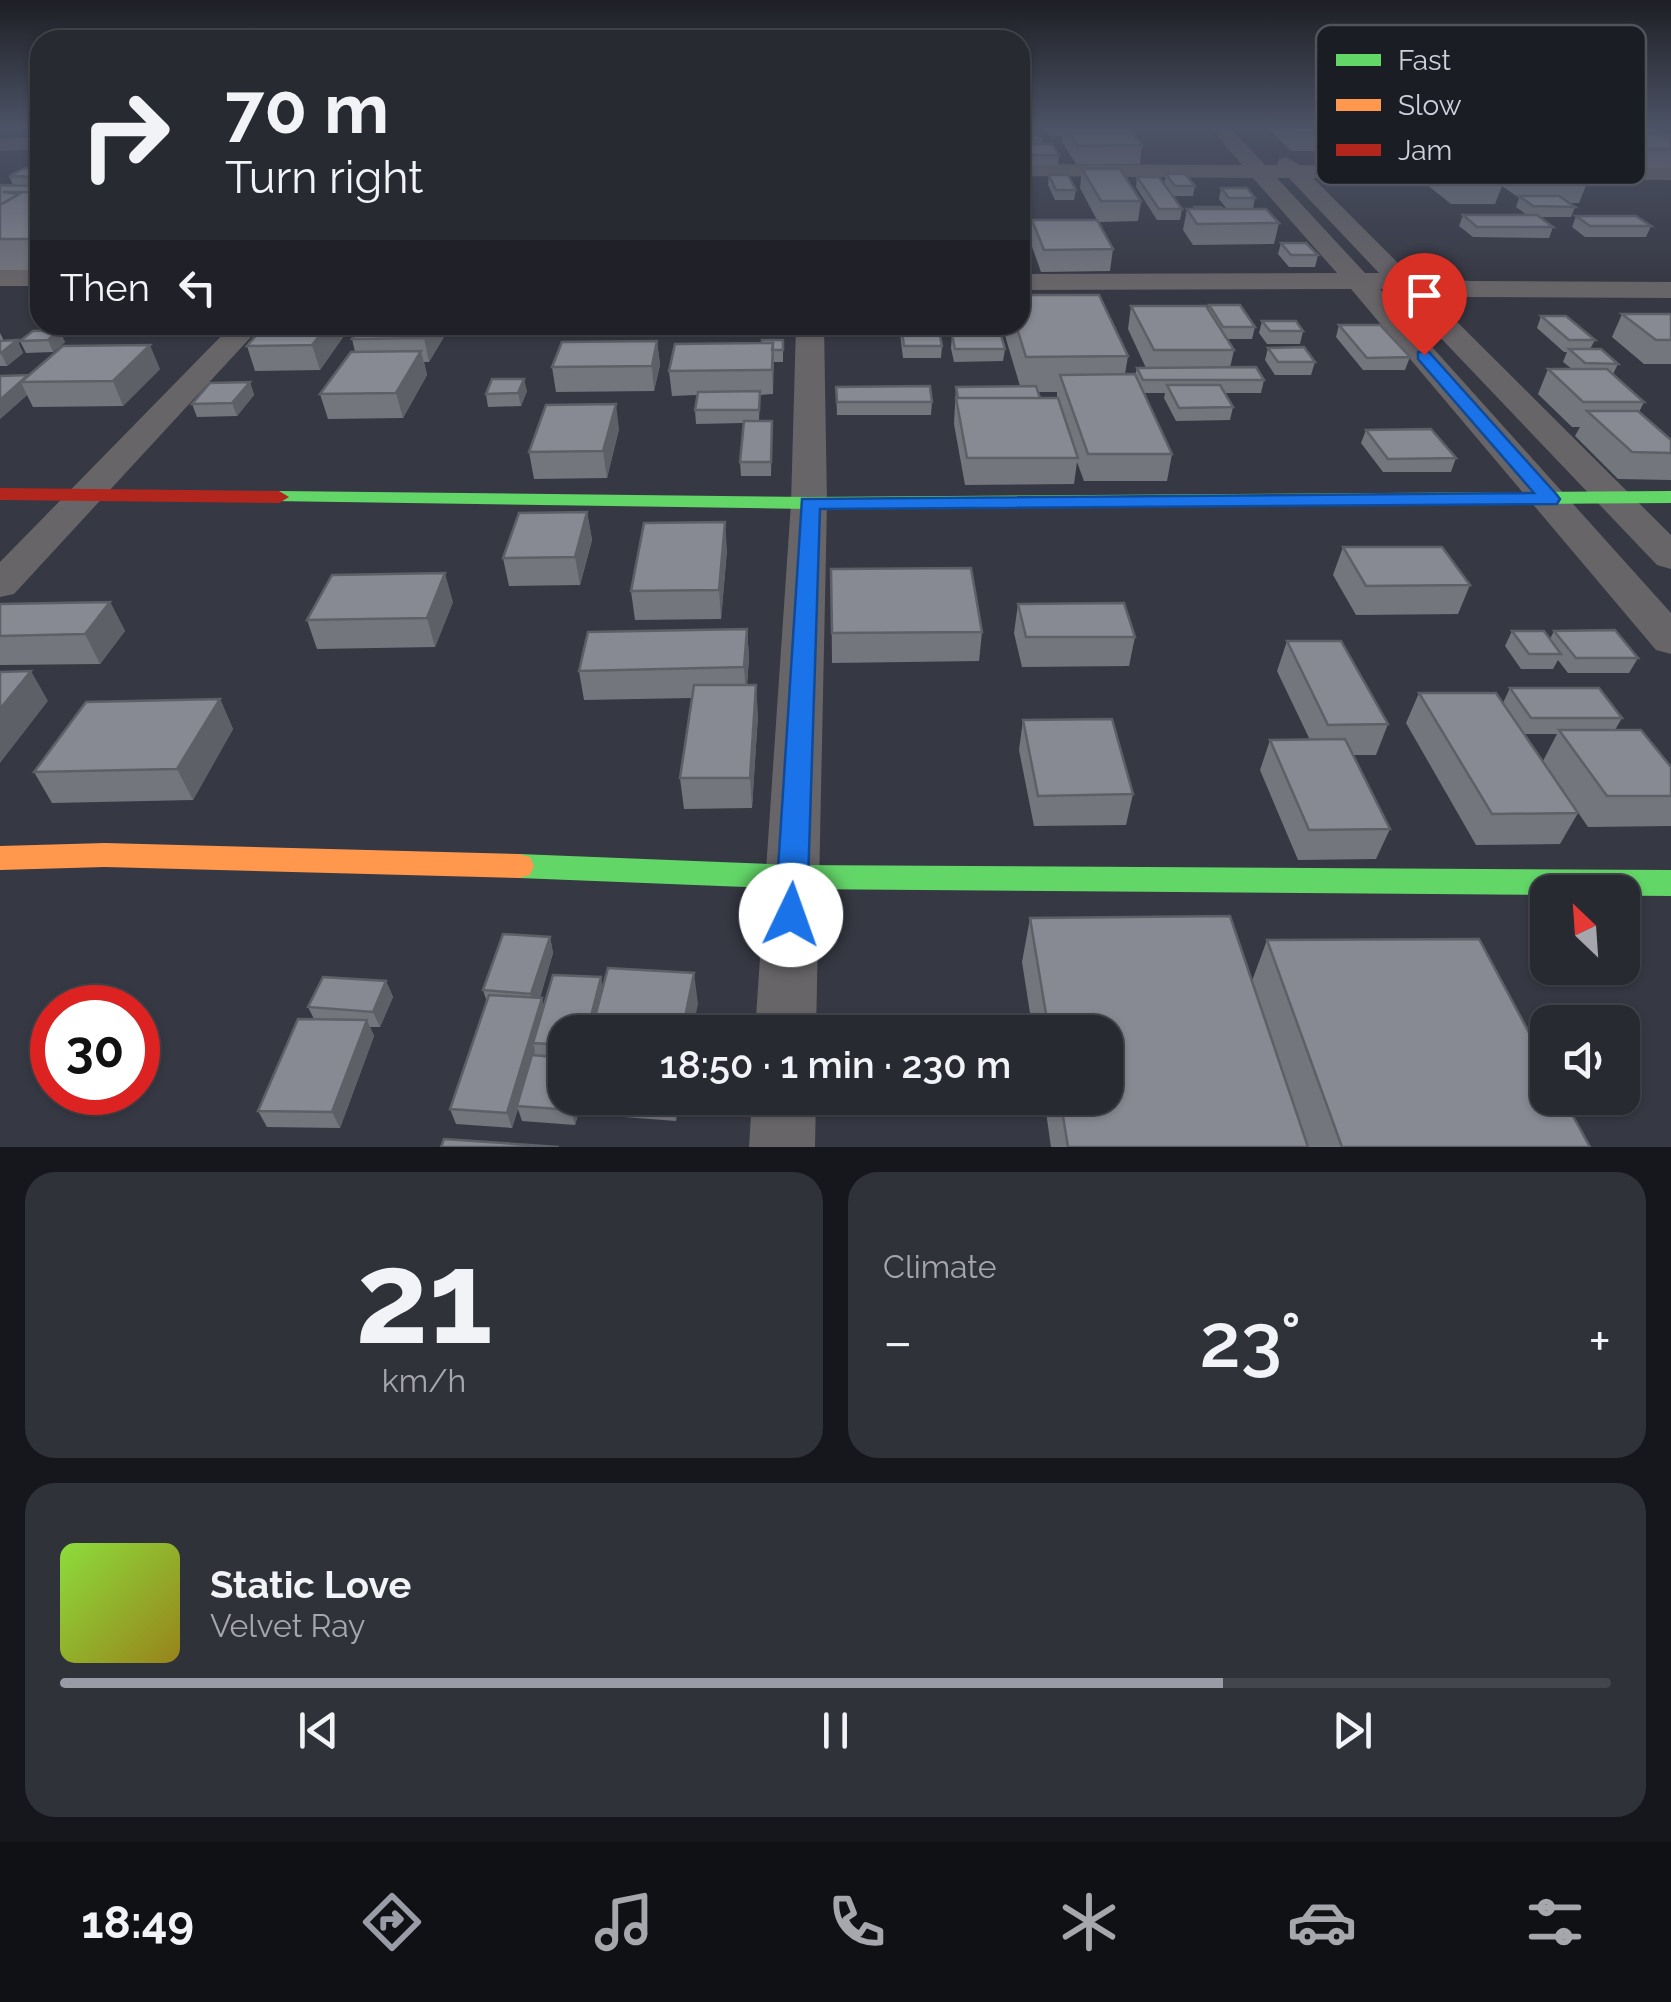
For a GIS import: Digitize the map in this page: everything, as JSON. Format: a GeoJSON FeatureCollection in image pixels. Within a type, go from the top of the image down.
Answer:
{"type":"FeatureCollection","features":[{"type":"Feature","properties":{"kind":"street"},"geometry":{"type":"LineString","coordinates":[[1266,181],[1671,640]]}},
{"type":"Feature","properties":{"kind":"street"},"geometry":{"type":"LineString","coordinates":[[1303,181],[1671,556]]}},
{"type":"Feature","properties":{"kind":"street"},"geometry":{"type":"LineString","coordinates":[[0,278],[30,278]]}},
{"type":"Feature","properties":{"kind":"street"},"geometry":{"type":"LineString","coordinates":[[1030,282],[1366,290]]}},
{"type":"Feature","properties":{"kind":"street"},"geometry":{"type":"LineString","coordinates":[[1030,298],[1410,289],[1671,290]]}},
{"type":"Feature","properties":{"kind":"street"},"geometry":{"type":"LineString","coordinates":[[0,299],[30,299]]}},
{"type":"Feature","properties":{"kind":"street"},"geometry":{"type":"LineString","coordinates":[[0,585],[238,335]]}},
{"type":"Feature","properties":{"kind":"street"},"geometry":{"type":"LineString","coordinates":[[786,1015],[810,503],[810,335]]}},
{"type":"Feature","properties":{"kind":"street"},"geometry":{"type":"LineString","coordinates":[[0,494],[810,503],[1671,497]]}},
{"type":"Feature","properties":{"kind":"street"},"geometry":{"type":"LineString","coordinates":[[0,858],[105,855],[363,859],[793,877],[1671,884]]}},
{"type":"Feature","properties":{"kind":"street"},"geometry":{"type":"LineString","coordinates":[[782,1147],[783,1115]]}},
{"type":"Feature","properties":{"kind":"building"},"geometry":{"type":"Polygon","coordinates":[[[1052,181],[1071,181],[1076,190],[1056,190],[1052,181]]]}},
{"type":"Feature","properties":{"kind":"building"},"geometry":{"type":"Polygon","coordinates":[[[1089,181],[1128,181],[1141,201],[1101,201],[1089,181]]]}},
{"type":"Feature","properties":{"kind":"building"},"geometry":{"type":"Polygon","coordinates":[[[1139,181],[1162,181],[1182,209],[1159,209],[1139,181]]]}},
{"type":"Feature","properties":{"kind":"building"},"geometry":{"type":"Polygon","coordinates":[[[1171,181],[1190,181],[1195,186],[1175,186],[1171,181]]]}},
{"type":"Feature","properties":{"kind":"building"},"geometry":{"type":"Polygon","coordinates":[[[0,185],[29,186],[30,192],[3,192],[19,194],[0,205],[0,185]]]}},
{"type":"Feature","properties":{"kind":"building"},"geometry":{"type":"Polygon","coordinates":[[[1221,188],[1247,188],[1255,198],[1229,198],[1221,188]]]}},
{"type":"Feature","properties":{"kind":"building"},"geometry":{"type":"Polygon","coordinates":[[[30,192],[30,239],[0,239],[0,205],[30,192]]]}},
{"type":"Feature","properties":{"kind":"building"},"geometry":{"type":"Polygon","coordinates":[[[1519,196],[1559,196],[1575,207],[1533,206],[1519,196]]]}},
{"type":"Feature","properties":{"kind":"building"},"geometry":{"type":"Polygon","coordinates":[[[1187,209],[1266,209],[1279,223],[1197,224],[1187,209]]]}},
{"type":"Feature","properties":{"kind":"building"},"geometry":{"type":"Polygon","coordinates":[[[1463,215],[1537,215],[1553,227],[1477,227],[1463,215]]]}},
{"type":"Feature","properties":{"kind":"building"},"geometry":{"type":"Polygon","coordinates":[[[1576,216],[1636,216],[1651,226],[1590,226],[1576,216]]]}},
{"type":"Feature","properties":{"kind":"building"},"geometry":{"type":"Polygon","coordinates":[[[1032,220],[1097,220],[1113,249],[1044,250],[1032,220]]]}},
{"type":"Feature","properties":{"kind":"building"},"geometry":{"type":"Polygon","coordinates":[[[1281,243],[1306,243],[1318,255],[1291,255],[1281,243]]]}},
{"type":"Feature","properties":{"kind":"building"},"geometry":{"type":"Polygon","coordinates":[[[1030,295],[1099,295],[1128,356],[1026,357],[1019,335],[1030,335],[1030,295]]]}},
{"type":"Feature","properties":{"kind":"building"},"geometry":{"type":"Polygon","coordinates":[[[1209,305],[1240,305],[1255,327],[1223,327],[1209,305]]]}},
{"type":"Feature","properties":{"kind":"building"},"geometry":{"type":"Polygon","coordinates":[[[1131,306],[1206,306],[1234,350],[1154,350],[1131,306]]]}},
{"type":"Feature","properties":{"kind":"building"},"geometry":{"type":"Polygon","coordinates":[[[1622,314],[1671,314],[1671,340],[1656,340],[1622,314]]]}},
{"type":"Feature","properties":{"kind":"building"},"geometry":{"type":"Polygon","coordinates":[[[1541,316],[1566,316],[1595,340],[1569,340],[1541,316]]]}},
{"type":"Feature","properties":{"kind":"building"},"geometry":{"type":"Polygon","coordinates":[[[1262,321],[1296,321],[1303,331],[1270,331],[1262,321]]]}},
{"type":"Feature","properties":{"kind":"building"},"geometry":{"type":"Polygon","coordinates":[[[1339,325],[1380,325],[1410,357],[1367,358],[1339,325]]]}},
{"type":"Feature","properties":{"kind":"building"},"geometry":{"type":"Polygon","coordinates":[[[30,333],[54,335],[48,340],[20,341],[30,333]]]}},
{"type":"Feature","properties":{"kind":"building"},"geometry":{"type":"Polygon","coordinates":[[[256,335],[320,335],[312,345],[247,346],[256,335]]]}},
{"type":"Feature","properties":{"kind":"building"},"geometry":{"type":"Polygon","coordinates":[[[355,335],[426,335],[424,338],[352,339],[355,335]]]}},
{"type":"Feature","properties":{"kind":"building"},"geometry":{"type":"Polygon","coordinates":[[[902,335],[940,335],[942,346],[904,346],[902,335]]]}},
{"type":"Feature","properties":{"kind":"building"},"geometry":{"type":"Polygon","coordinates":[[[952,335],[1001,335],[1005,349],[955,349],[952,335]]]}},
{"type":"Feature","properties":{"kind":"building"},"geometry":{"type":"Polygon","coordinates":[[[17,340],[1,353],[0,353],[0,341],[17,340]]]}},
{"type":"Feature","properties":{"kind":"building"},"geometry":{"type":"Polygon","coordinates":[[[762,340],[783,340],[783,350],[772,350],[773,343],[762,340]]]}},
{"type":"Feature","properties":{"kind":"building"},"geometry":{"type":"Polygon","coordinates":[[[657,341],[652,366],[552,367],[562,342],[657,341]]]}},
{"type":"Feature","properties":{"kind":"building"},"geometry":{"type":"Polygon","coordinates":[[[773,343],[772,370],[669,371],[675,344],[773,343]]]}},
{"type":"Feature","properties":{"kind":"building"},"geometry":{"type":"Polygon","coordinates":[[[150,345],[113,381],[21,382],[63,346],[150,345]]]}},
{"type":"Feature","properties":{"kind":"building"},"geometry":{"type":"Polygon","coordinates":[[[1304,347],[1315,362],[1278,362],[1268,348],[1304,347]]]}},
{"type":"Feature","properties":{"kind":"building"},"geometry":{"type":"Polygon","coordinates":[[[1569,349],[1601,349],[1618,364],[1585,363],[1569,349]]]}},
{"type":"Feature","properties":{"kind":"building"},"geometry":{"type":"Polygon","coordinates":[[[421,351],[396,393],[320,394],[351,352],[421,351]]]}},
{"type":"Feature","properties":{"kind":"building"},"geometry":{"type":"Polygon","coordinates":[[[1256,367],[1264,380],[1143,380],[1137,368],[1256,367]]]}},
{"type":"Feature","properties":{"kind":"building"},"geometry":{"type":"Polygon","coordinates":[[[1548,369],[1607,369],[1644,402],[1583,402],[1548,369]]]}},
{"type":"Feature","properties":{"kind":"building"},"geometry":{"type":"Polygon","coordinates":[[[1135,374],[1172,454],[1088,454],[1060,375],[1135,374]]]}},
{"type":"Feature","properties":{"kind":"building"},"geometry":{"type":"Polygon","coordinates":[[[28,375],[0,400],[0,376],[28,375]]]}},
{"type":"Feature","properties":{"kind":"building"},"geometry":{"type":"Polygon","coordinates":[[[492,379],[524,379],[518,393],[486,394],[492,379]]]}},
{"type":"Feature","properties":{"kind":"building"},"geometry":{"type":"Polygon","coordinates":[[[250,382],[232,403],[192,404],[210,383],[250,382]]]}},
{"type":"Feature","properties":{"kind":"building"},"geometry":{"type":"Polygon","coordinates":[[[1167,385],[1220,385],[1233,407],[1179,408],[1167,385]]]}},
{"type":"Feature","properties":{"kind":"building"},"geometry":{"type":"Polygon","coordinates":[[[930,386],[932,402],[837,402],[836,387],[930,386]]]}},
{"type":"Feature","properties":{"kind":"building"},"geometry":{"type":"Polygon","coordinates":[[[1036,386],[1040,398],[958,398],[956,387],[1036,386]]]}},
{"type":"Feature","properties":{"kind":"building"},"geometry":{"type":"Polygon","coordinates":[[[760,391],[759,410],[695,410],[698,392],[760,391]]]}},
{"type":"Feature","properties":{"kind":"building"},"geometry":{"type":"Polygon","coordinates":[[[956,398],[1058,398],[1078,458],[967,458],[956,398]]]}},
{"type":"Feature","properties":{"kind":"building"},"geometry":{"type":"Polygon","coordinates":[[[616,404],[603,451],[529,452],[546,405],[616,404]]]}},
{"type":"Feature","properties":{"kind":"building"},"geometry":{"type":"Polygon","coordinates":[[[1587,411],[1638,411],[1671,440],[1671,453],[1632,452],[1587,411]]]}},
{"type":"Feature","properties":{"kind":"building"},"geometry":{"type":"Polygon","coordinates":[[[744,421],[772,421],[771,462],[740,462],[744,421]]]}},
{"type":"Feature","properties":{"kind":"building"},"geometry":{"type":"Polygon","coordinates":[[[1431,429],[1456,458],[1388,459],[1366,430],[1431,429]]]}},
{"type":"Feature","properties":{"kind":"building"},"geometry":{"type":"Polygon","coordinates":[[[587,512],[575,557],[503,558],[519,513],[587,512]]]}},
{"type":"Feature","properties":{"kind":"building"},"geometry":{"type":"Polygon","coordinates":[[[725,522],[719,590],[631,591],[644,523],[725,522]]]}},
{"type":"Feature","properties":{"kind":"building"},"geometry":{"type":"Polygon","coordinates":[[[1343,547],[1442,547],[1470,585],[1366,586],[1343,547]]]}},
{"type":"Feature","properties":{"kind":"building"},"geometry":{"type":"Polygon","coordinates":[[[971,568],[982,632],[832,633],[831,569],[971,568]]]}},
{"type":"Feature","properties":{"kind":"building"},"geometry":{"type":"Polygon","coordinates":[[[445,573],[427,618],[307,620],[332,575],[445,573]]]}},
{"type":"Feature","properties":{"kind":"building"},"geometry":{"type":"Polygon","coordinates":[[[110,602],[85,634],[0,636],[0,604],[110,602]]]}},
{"type":"Feature","properties":{"kind":"building"},"geometry":{"type":"Polygon","coordinates":[[[1124,603],[1135,637],[1026,637],[1018,604],[1124,603]]]}},
{"type":"Feature","properties":{"kind":"building"},"geometry":{"type":"Polygon","coordinates":[[[747,629],[744,667],[579,671],[588,632],[747,629]]]}},
{"type":"Feature","properties":{"kind":"building"},"geometry":{"type":"Polygon","coordinates":[[[1615,630],[1638,658],[1576,658],[1554,631],[1615,630]]]}},
{"type":"Feature","properties":{"kind":"building"},"geometry":{"type":"Polygon","coordinates":[[[1512,631],[1544,631],[1561,654],[1529,654],[1512,631]]]}},
{"type":"Feature","properties":{"kind":"building"},"geometry":{"type":"Polygon","coordinates":[[[1287,641],[1341,641],[1388,724],[1328,725],[1287,641]]]}},
{"type":"Feature","properties":{"kind":"building"},"geometry":{"type":"Polygon","coordinates":[[[31,671],[0,709],[0,672],[31,671]]]}},
{"type":"Feature","properties":{"kind":"building"},"geometry":{"type":"Polygon","coordinates":[[[694,685],[756,685],[750,778],[680,778],[694,685]]]}},
{"type":"Feature","properties":{"kind":"building"},"geometry":{"type":"Polygon","coordinates":[[[1510,688],[1599,688],[1622,718],[1531,718],[1510,688]]]}},
{"type":"Feature","properties":{"kind":"building"},"geometry":{"type":"Polygon","coordinates":[[[1419,693],[1496,693],[1578,813],[1492,814],[1419,693]]]}},
{"type":"Feature","properties":{"kind":"building"},"geometry":{"type":"Polygon","coordinates":[[[220,699],[177,769],[34,772],[86,702],[220,699]]]}},
{"type":"Feature","properties":{"kind":"building"},"geometry":{"type":"Polygon","coordinates":[[[1112,719],[1133,794],[1038,796],[1023,720],[1112,719]]]}},
{"type":"Feature","properties":{"kind":"building"},"geometry":{"type":"Polygon","coordinates":[[[1559,730],[1641,730],[1671,767],[1671,796],[1607,796],[1559,730]]]}},
{"type":"Feature","properties":{"kind":"building"},"geometry":{"type":"Polygon","coordinates":[[[1345,739],[1390,829],[1309,830],[1270,740],[1345,739]]]}},
{"type":"Feature","properties":{"kind":"building"},"geometry":{"type":"Polygon","coordinates":[[[1230,916],[1308,1147],[1068,1147],[1063,1115],[1123,1115],[1123,1015],[1046,1015],[1030,918],[1230,916]]]}},
{"type":"Feature","properties":{"kind":"building"},"geometry":{"type":"Polygon","coordinates":[[[503,934],[550,937],[531,994],[483,990],[503,934]]]}},
{"type":"Feature","properties":{"kind":"building"},"geometry":{"type":"Polygon","coordinates":[[[1479,939],[1530,1034],[1530,1115],[1572,1115],[1590,1147],[1342,1147],[1267,940],[1479,939]]]}},
{"type":"Feature","properties":{"kind":"building"},"geometry":{"type":"Polygon","coordinates":[[[608,968],[694,973],[685,1015],[596,1015],[608,968]]]}},
{"type":"Feature","properties":{"kind":"building"},"geometry":{"type":"Polygon","coordinates":[[[553,975],[601,977],[591,1015],[548,1015],[548,1044],[533,1043],[553,975]]]}},
{"type":"Feature","properties":{"kind":"building"},"geometry":{"type":"Polygon","coordinates":[[[323,977],[386,981],[373,1012],[308,1007],[323,977]]]}},
{"type":"Feature","properties":{"kind":"building"},"geometry":{"type":"Polygon","coordinates":[[[489,995],[542,998],[507,1113],[450,1109],[489,995]]]}},
{"type":"Feature","properties":{"kind":"building"},"geometry":{"type":"Polygon","coordinates":[[[298,1019],[367,1020],[332,1112],[258,1111],[298,1019]]]}},
{"type":"Feature","properties":{"kind":"building"},"geometry":{"type":"Polygon","coordinates":[[[532,1055],[548,1056],[548,1108],[517,1106],[532,1055]]]}},
{"type":"Feature","properties":{"kind":"building"},"geometry":{"type":"Polygon","coordinates":[[[444,1139],[559,1147],[441,1147],[444,1139]]]}},
{"type":"Feature","properties":{"kind":"traffic: fast"},"geometry":{"type":"LineString","coordinates":[[279,497],[809,503],[1671,497]]}},
{"type":"Feature","properties":{"kind":"traffic: fast"},"geometry":{"type":"LineString","coordinates":[[519,866],[793,877],[1671,883]]}},
{"type":"Feature","properties":{"kind":"traffic: slow"},"geometry":{"type":"LineString","coordinates":[[0,858],[105,855],[519,866]]}},
{"type":"Feature","properties":{"kind":"traffic: jam"},"geometry":{"type":"LineString","coordinates":[[0,494],[279,497]]}},
{"type":"Feature","properties":{"kind":"route"},"geometry":{"type":"LineString","coordinates":[[791,915],[810,503],[1550,499],[1424,355]]}}]}
